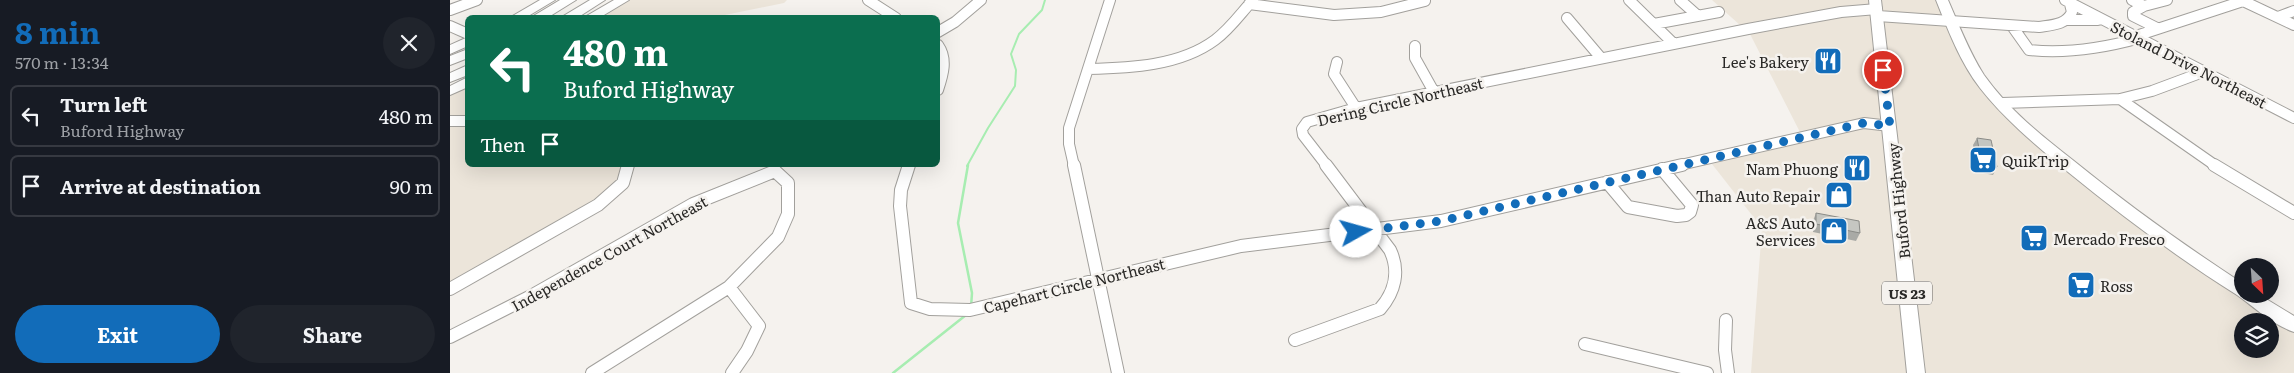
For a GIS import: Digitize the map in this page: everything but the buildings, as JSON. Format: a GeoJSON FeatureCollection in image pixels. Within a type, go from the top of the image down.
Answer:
{"type":"FeatureCollection","features":[{"type":"Feature","properties":{"kind":"highway"},"geometry":{"type":"LineString","coordinates":[[542,15],[570,0]]}},
{"type":"Feature","properties":{"kind":"highway"},"geometry":{"type":"LineString","coordinates":[[572,15],[599,0]]}},
{"type":"Feature","properties":{"kind":"highway"},"geometry":{"type":"LineString","coordinates":[[450,62],[465,54]]}},
{"type":"Feature","properties":{"kind":"highway"},"geometry":{"type":"LineString","coordinates":[[450,78],[465,70]]}},
{"type":"Feature","properties":{"kind":"main road"},"geometry":{"type":"LineString","coordinates":[[521,15],[549,0]]}},
{"type":"Feature","properties":{"kind":"main road"},"geometry":{"type":"LineString","coordinates":[[595,15],[623,0]]}},
{"type":"Feature","properties":{"kind":"main road"},"geometry":{"type":"LineString","coordinates":[[1942,0],[1963,51],[1978,75],[2029,131],[2123,208],[2193,259],[2234,286]]}},
{"type":"Feature","properties":{"kind":"main road","name":"Buford Highway"},"geometry":{"type":"LineString","coordinates":[[1877,9],[1916,373]]}},
{"type":"Feature","properties":{"kind":"main road"},"geometry":{"type":"LineString","coordinates":[[450,50],[465,42]]}},
{"type":"Feature","properties":{"kind":"main road"},"geometry":{"type":"LineString","coordinates":[[450,91],[465,83]]}},
{"type":"Feature","properties":{"kind":"main road"},"geometry":{"type":"LineString","coordinates":[[2260,303],[2294,325]]}},
{"type":"Feature","properties":{"kind":"street"},"geometry":{"type":"LineString","coordinates":[[450,10],[477,0]]}},
{"type":"Feature","properties":{"kind":"street"},"geometry":{"type":"LineString","coordinates":[[868,0],[891,15]]}},
{"type":"Feature","properties":{"kind":"street"},"geometry":{"type":"LineString","coordinates":[[940,31],[981,0]]}},
{"type":"Feature","properties":{"kind":"street"},"geometry":{"type":"LineString","coordinates":[[1110,0],[1069,128],[1069,144],[1118,373]]}},
{"type":"Feature","properties":{"kind":"street"},"geometry":{"type":"LineString","coordinates":[[1630,0],[1674,44]]}},
{"type":"Feature","properties":{"kind":"street"},"geometry":{"type":"LineString","coordinates":[[1680,0],[1698,16]]}},
{"type":"Feature","properties":{"kind":"street"},"geometry":{"type":"LineString","coordinates":[[2132,0],[2144,6]]}},
{"type":"Feature","properties":{"kind":"street"},"geometry":{"type":"LineString","coordinates":[[2157,28],[2133,16],[2133,12],[2144,6],[2167,0]]}},
{"type":"Feature","properties":{"kind":"street"},"geometry":{"type":"LineString","coordinates":[[2012,26],[2029,53],[2118,45],[2157,28],[2242,0],[2294,25]]}},
{"type":"Feature","properties":{"kind":"street"},"geometry":{"type":"LineString","coordinates":[[1088,69],[1127,67],[1150,63],[1195,50],[1219,36],[1251,2],[1334,15],[1360,14],[1425,2]]}},
{"type":"Feature","properties":{"kind":"street"},"geometry":{"type":"LineString","coordinates":[[2066,20],[2072,12],[2068,2]]}},
{"type":"Feature","properties":{"kind":"street","name":"Stoland Drive Northeast"},"geometry":{"type":"LineString","coordinates":[[2068,2],[2294,118]]}},
{"type":"Feature","properties":{"kind":"street","name":"Dering Circle Northeast"},"geometry":{"type":"LineString","coordinates":[[1375,229],[1302,131],[1307,122],[1356,108],[1841,12],[1877,9],[1951,22],[2012,26],[2056,26],[2066,20],[2086,19],[2112,24]]}},
{"type":"Feature","properties":{"kind":"street"},"geometry":{"type":"LineString","coordinates":[[1654,24],[1719,12]]}},
{"type":"Feature","properties":{"kind":"street"},"geometry":{"type":"LineString","coordinates":[[2278,17],[2294,12]]}},
{"type":"Feature","properties":{"kind":"street"},"geometry":{"type":"LineString","coordinates":[[1567,18],[1601,58]]}},
{"type":"Feature","properties":{"kind":"street"},"geometry":{"type":"LineString","coordinates":[[450,26],[465,33]]}},
{"type":"Feature","properties":{"kind":"street"},"geometry":{"type":"LineString","coordinates":[[1415,46],[1415,58],[1434,92]]}},
{"type":"Feature","properties":{"kind":"street"},"geometry":{"type":"LineString","coordinates":[[940,48],[945,71],[940,85]]}},
{"type":"Feature","properties":{"kind":"street"},"geometry":{"type":"LineString","coordinates":[[1337,62],[1334,74],[1356,108]]}},
{"type":"Feature","properties":{"kind":"street"},"geometry":{"type":"LineString","coordinates":[[2002,103],[2120,99],[2152,91],[2203,72]]}},
{"type":"Feature","properties":{"kind":"street"},"geometry":{"type":"LineString","coordinates":[[2120,99],[2212,166],[2249,189],[2294,213]]}},
{"type":"Feature","properties":{"kind":"street"},"geometry":{"type":"LineString","coordinates":[[450,121],[465,121]]}},
{"type":"Feature","properties":{"kind":"street"},"geometry":{"type":"LineString","coordinates":[[1295,340],[1369,315],[1380,309],[1387,302],[1392,293],[1395,264],[1391,253],[1375,229],[1441,221],[1864,123],[1890,126]]}},
{"type":"Feature","properties":{"kind":"street","name":"Capehart Circle Northeast"},"geometry":{"type":"LineString","coordinates":[[907,167],[901,190],[900,206],[911,303],[930,309],[970,310],[1241,246],[1375,229]]}},
{"type":"Feature","properties":{"kind":"street"},"geometry":{"type":"LineString","coordinates":[[450,289],[604,200],[623,183],[627,168]]}},
{"type":"Feature","properties":{"kind":"street"},"geometry":{"type":"LineString","coordinates":[[1607,182],[1628,207],[1668,216],[1686,215],[1690,212],[1692,205],[1662,169]]}},
{"type":"Feature","properties":{"kind":"street","name":"Independence Court Northeast"},"geometry":{"type":"LineString","coordinates":[[450,337],[531,296],[693,204],[775,171],[788,183],[788,214],[778,237],[729,286]]}},
{"type":"Feature","properties":{"kind":"street"},"geometry":{"type":"LineString","coordinates":[[592,373],[689,314],[729,286],[759,326],[747,351],[732,373]]}},
{"type":"Feature","properties":{"kind":"street"},"geometry":{"type":"LineString","coordinates":[[1726,320],[1725,350],[1728,373]]}},
{"type":"Feature","properties":{"kind":"street"},"geometry":{"type":"LineString","coordinates":[[1585,344],[1707,373]]}},
{"type":"Feature","properties":{"kind":"shaded area"},"geometry":{"type":"Polygon","coordinates":[[[629,0],[787,0],[784,3],[725,15],[601,15],[629,0]]]}},
{"type":"Feature","properties":{"kind":"shaded area"},"geometry":{"type":"Polygon","coordinates":[[[1712,0],[1944,0],[1963,51],[1999,100],[2191,259],[2234,286],[2234,303],[2260,303],[2276,313],[2234,313],[2234,358],[2279,358],[2279,315],[2294,324],[2294,373],[1751,373],[1762,228],[1712,164],[1805,142],[1750,34],[1712,0]]]}},
{"type":"Feature","properties":{"kind":"shaded area"},"geometry":{"type":"Polygon","coordinates":[[[465,87],[465,167],[624,167],[621,187],[450,290],[450,96],[465,87]]]}},
{"type":"Feature","properties":{"kind":"waterway"},"geometry":{"type":"LineString","coordinates":[[967,166],[988,128],[1015,86],[1016,70],[1011,54],[1019,34],[1042,10],[1045,0]]}},
{"type":"Feature","properties":{"kind":"waterway"},"geometry":{"type":"LineString","coordinates":[[968,165],[958,223],[972,293],[971,307]]}},
{"type":"Feature","properties":{"kind":"waterway"},"geometry":{"type":"LineString","coordinates":[[893,373],[966,315]]}},
{"type":"Feature","properties":{"kind":"place","name":"Lee's Bakery"},"geometry":{"type":"Point","coordinates":[1828,61]}},
{"type":"Feature","properties":{"kind":"place","name":"QuikTrip"},"geometry":{"type":"Point","coordinates":[1983,160]}},
{"type":"Feature","properties":{"kind":"place","name":"Nam Phuong"},"geometry":{"type":"Point","coordinates":[1857,168]}},
{"type":"Feature","properties":{"kind":"place","name":"Than Auto Repair"},"geometry":{"type":"Point","coordinates":[1839,195]}},
{"type":"Feature","properties":{"kind":"place","name":"A&S Auto Services"},"geometry":{"type":"Point","coordinates":[1834,231]}},
{"type":"Feature","properties":{"kind":"place","name":"Mercado Fresco"},"geometry":{"type":"Point","coordinates":[2034,238]}},
{"type":"Feature","properties":{"kind":"place","name":"Ross"},"geometry":{"type":"Point","coordinates":[2081,285]}},
{"type":"Feature","properties":{"kind":"route"},"geometry":{"type":"LineString","coordinates":[[1356,232],[1415,226],[1441,221],[1864,123],[1890,126],[1883,70]]}}]}
